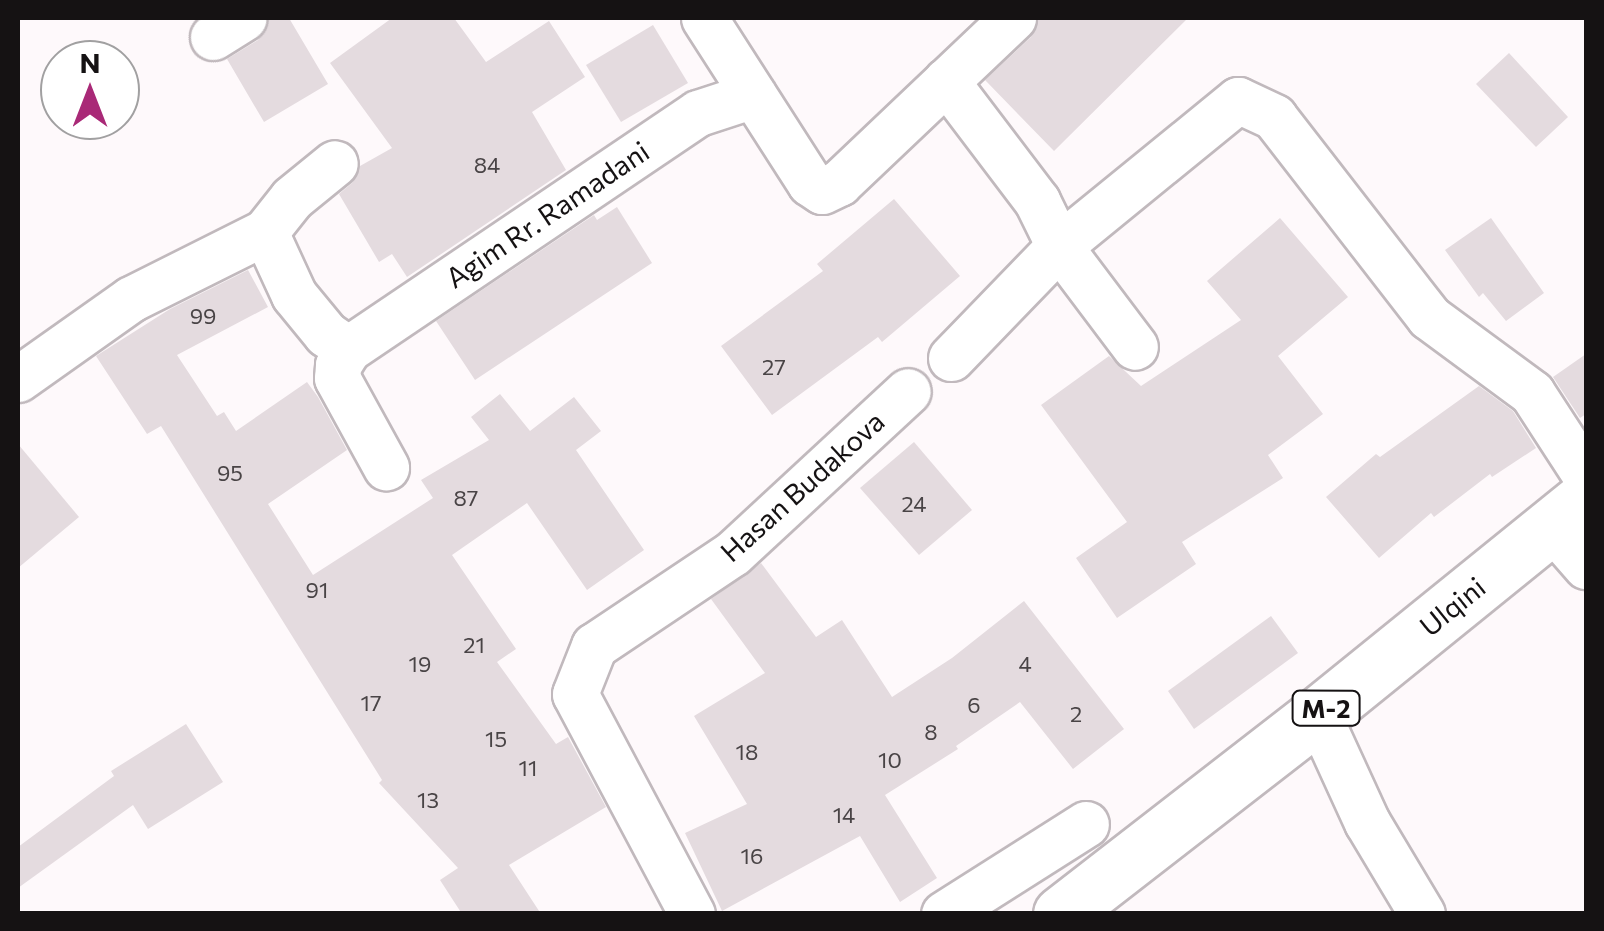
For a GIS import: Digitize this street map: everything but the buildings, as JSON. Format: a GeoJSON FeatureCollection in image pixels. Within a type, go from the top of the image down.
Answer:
{"type":"FeatureCollection","features":[{"type":"Feature","properties":{"kind":"main road","name":"Ulqini"},"geometry":{"type":"LineString","coordinates":[[1061,914],[1318,714],[1569,511]]}},
{"type":"Feature","properties":{"kind":"street"},"geometry":{"type":"LineString","coordinates":[[704,18],[810,183],[830,191],[1013,18]]}},
{"type":"Feature","properties":{"kind":"street"},"geometry":{"type":"LineString","coordinates":[[946,81],[1037,201],[1058,246],[1135,347]]}},
{"type":"Feature","properties":{"kind":"street","name":"Agim Rr. Ramadani"},"geometry":{"type":"LineString","coordinates":[[348,348],[698,113],[754,94]]}},
{"type":"Feature","properties":{"kind":"street"},"geometry":{"type":"LineString","coordinates":[[951,358],[1058,246],[1238,100],[1274,117],[1429,317],[1532,393],[1586,476]]}},
{"type":"Feature","properties":{"kind":"street"},"geometry":{"type":"LineString","coordinates":[[18,379],[132,299],[265,232],[292,198],[335,163]]}},
{"type":"Feature","properties":{"kind":"street"},"geometry":{"type":"LineString","coordinates":[[265,232],[294,294],[326,334],[348,348],[338,365],[337,378],[386,466]]}},
{"type":"Feature","properties":{"kind":"street","name":"Hasan Budakova"},"geometry":{"type":"LineString","coordinates":[[692,914],[576,694],[594,646],[733,553],[908,391]]}},
{"type":"Feature","properties":{"kind":"street"},"geometry":{"type":"LineString","coordinates":[[1569,511],[1586,566]]}},
{"type":"Feature","properties":{"kind":"street"},"geometry":{"type":"LineString","coordinates":[[1318,714],[1367,822],[1422,914]]}},
{"type":"Feature","properties":{"kind":"street"},"geometry":{"type":"LineString","coordinates":[[944,914],[1086,824]]}}]}
